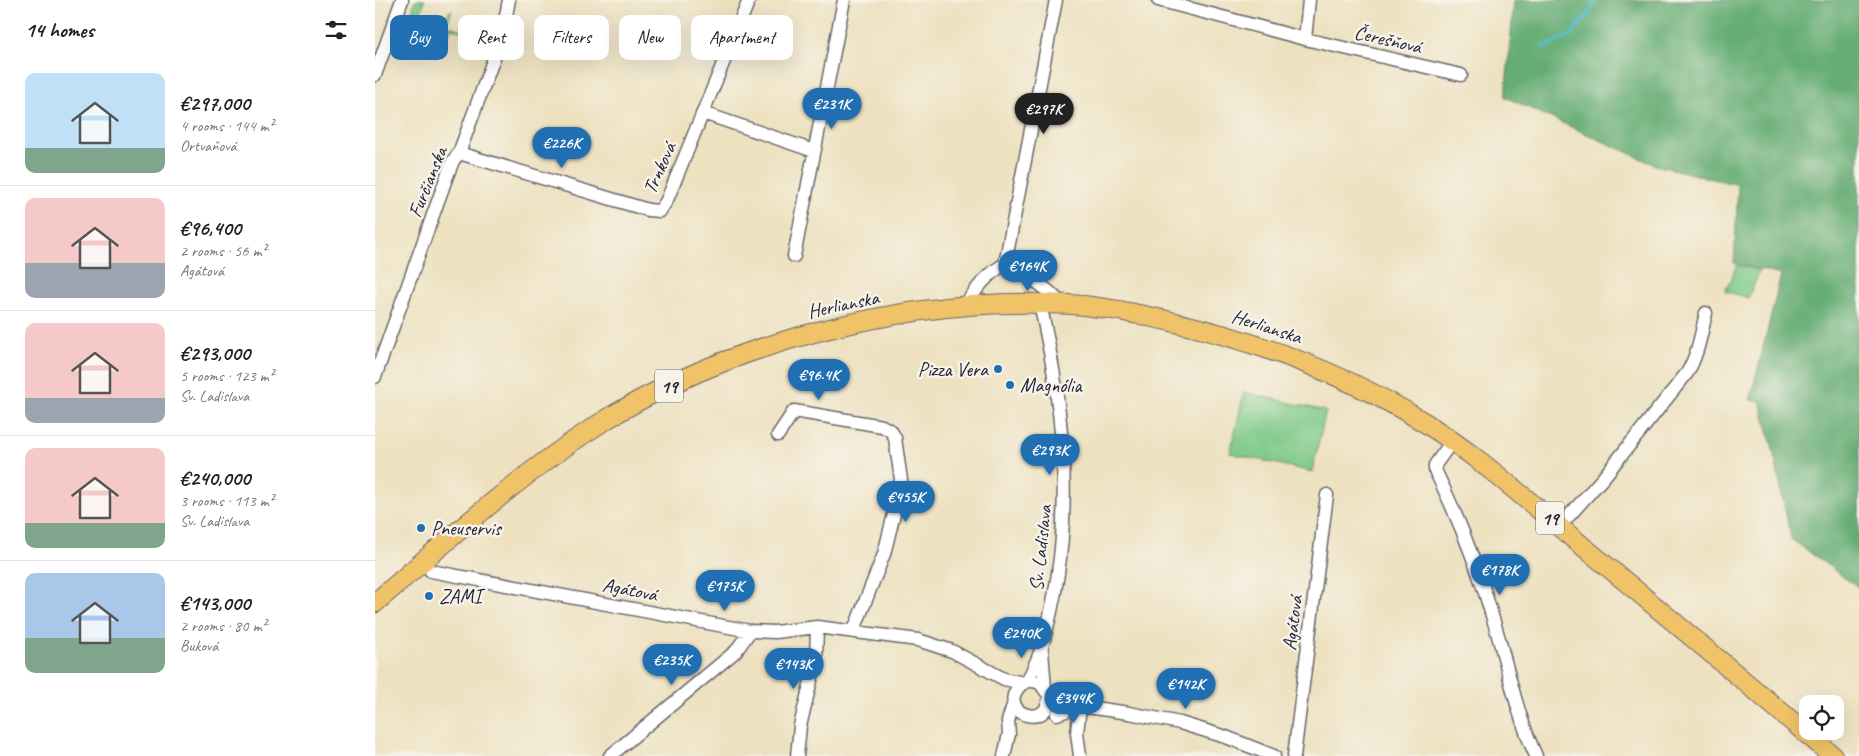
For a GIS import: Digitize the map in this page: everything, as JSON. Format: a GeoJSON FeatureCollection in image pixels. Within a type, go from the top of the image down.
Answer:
{"type":"FeatureCollection","features":[{"type":"Feature","properties":{"kind":"main road","name":"Herlianska"},"geometry":{"type":"LineString","coordinates":[[376,601],[546,460],[601,422],[659,391],[715,364],[826,329],[965,305],[1062,304],[1111,309],[1198,328],[1262,346],[1330,372],[1385,400],[1452,441]]}},
{"type":"Feature","properties":{"kind":"main road","name":"19"},"geometry":{"type":"LineString","coordinates":[[1452,441],[1707,648],[1833,756]]}},
{"type":"Feature","properties":{"kind":"street"},"geometry":{"type":"LineString","coordinates":[[375,75],[402,0]]}},
{"type":"Feature","properties":{"kind":"street","name":"Furčianska"},"geometry":{"type":"LineString","coordinates":[[375,377],[450,168],[459,153],[502,36],[509,0]]}},
{"type":"Feature","properties":{"kind":"street","name":"Trnková"},"geometry":{"type":"LineString","coordinates":[[459,153],[648,210],[659,211],[667,200],[749,0]]}},
{"type":"Feature","properties":{"kind":"street"},"geometry":{"type":"LineString","coordinates":[[794,256],[844,0]]}},
{"type":"Feature","properties":{"kind":"street"},"geometry":{"type":"LineString","coordinates":[[965,305],[981,282],[989,274],[1005,264],[1057,0]]}},
{"type":"Feature","properties":{"kind":"street","name":"Čerešňová"},"geometry":{"type":"LineString","coordinates":[[1158,0],[1305,39],[1461,75]]}},
{"type":"Feature","properties":{"kind":"street"},"geometry":{"type":"LineString","coordinates":[[1305,39],[1309,0]]}},
{"type":"Feature","properties":{"kind":"street"},"geometry":{"type":"LineString","coordinates":[[703,113],[814,150]]}},
{"type":"Feature","properties":{"kind":"street"},"geometry":{"type":"LineString","coordinates":[[1005,264],[1033,278],[1062,304]]}},
{"type":"Feature","properties":{"kind":"street","name":"Sv. Ladislava"},"geometry":{"type":"LineString","coordinates":[[1040,304],[1050,355],[1060,426],[1065,490],[1062,544],[1057,584],[1042,648]]}},
{"type":"Feature","properties":{"kind":"street"},"geometry":{"type":"LineString","coordinates":[[1559,527],[1603,478],[1687,373],[1699,346],[1706,312]]}},
{"type":"Feature","properties":{"kind":"street"},"geometry":{"type":"LineString","coordinates":[[778,434],[794,410],[882,426],[891,431],[895,438],[901,477],[896,506],[880,565],[854,630]]}},
{"type":"Feature","properties":{"kind":"street"},"geometry":{"type":"LineString","coordinates":[[1452,441],[1435,465],[1435,470],[1471,552],[1494,622],[1515,701],[1537,756]]}},
{"type":"Feature","properties":{"kind":"street","name":"Agátová"},"geometry":{"type":"LineString","coordinates":[[1294,756],[1327,494]]}},
{"type":"Feature","properties":{"kind":"street","name":"Agátová"},"geometry":{"type":"LineString","coordinates":[[431,571],[750,631],[775,632],[817,627],[854,630],[918,640],[952,651],[1004,679]]}},
{"type":"Feature","properties":{"kind":"street"},"geometry":{"type":"LineString","coordinates":[[797,756],[800,726],[816,660],[817,627]]}},
{"type":"Feature","properties":{"kind":"street"},"geometry":{"type":"LineString","coordinates":[[610,756],[736,651],[750,631]]}},
{"type":"Feature","properties":{"kind":"street"},"geometry":{"type":"LineString","coordinates":[[1004,756],[1009,734],[1008,721],[1014,699],[1018,688],[1026,682],[1042,648]]}},
{"type":"Feature","properties":{"kind":"street"},"geometry":{"type":"LineString","coordinates":[[1009,734],[1047,706],[1042,648]]}},
{"type":"Feature","properties":{"kind":"street"},"geometry":{"type":"LineString","coordinates":[[1004,679],[1039,683],[1047,692],[1066,703],[1180,723],[1226,737],[1274,756]]}},
{"type":"Feature","properties":{"kind":"street"},"geometry":{"type":"LineString","coordinates":[[1004,679],[1020,712],[1033,715],[1057,714],[1080,706]]}},
{"type":"Feature","properties":{"kind":"street"},"geometry":{"type":"LineString","coordinates":[[1080,706],[1077,733],[1081,756]]}},
{"type":"Feature","properties":{"kind":"street"},"geometry":{"type":"LineString","coordinates":[[1057,714],[1077,733]]}},
{"type":"Feature","properties":{"kind":"green space"},"geometry":{"type":"Polygon","coordinates":[[[415,0],[425,0],[420,15],[412,15],[415,0]]]}},
{"type":"Feature","properties":{"kind":"green space"},"geometry":{"type":"Polygon","coordinates":[[[1514,0],[1859,0],[1859,588],[1791,539],[1772,445],[1760,401],[1750,400],[1781,275],[1734,263],[1738,185],[1655,165],[1505,97],[1514,0]]]}},
{"type":"Feature","properties":{"kind":"green space"},"geometry":{"type":"Polygon","coordinates":[[[452,10],[448,22],[448,15],[446,15],[452,10]]]}},
{"type":"Feature","properties":{"kind":"green space"},"geometry":{"type":"Polygon","coordinates":[[[448,25],[458,29],[458,30],[451,28],[448,36],[448,25]]]}},
{"type":"Feature","properties":{"kind":"green space"},"geometry":{"type":"Polygon","coordinates":[[[1737,265],[1760,271],[1748,298],[1725,291],[1737,265]]]}},
{"type":"Feature","properties":{"kind":"green space"},"geometry":{"type":"Polygon","coordinates":[[[1244,392],[1326,411],[1312,472],[1230,453],[1244,392]]]}},
{"type":"Feature","properties":{"kind":"waterway"},"geometry":{"type":"LineString","coordinates":[[1543,47],[1570,36],[1590,12],[1595,0]]}},
{"type":"Feature","properties":{"kind":"place","name":"Pizza Vera"},"geometry":{"type":"Point","coordinates":[998,369]}},
{"type":"Feature","properties":{"kind":"place","name":"Magnólia"},"geometry":{"type":"Point","coordinates":[1010,385]}},
{"type":"Feature","properties":{"kind":"place","name":"Pneuservis"},"geometry":{"type":"Point","coordinates":[421,528]}},
{"type":"Feature","properties":{"kind":"place","name":"ZAMI"},"geometry":{"type":"Point","coordinates":[429,596]}}]}
